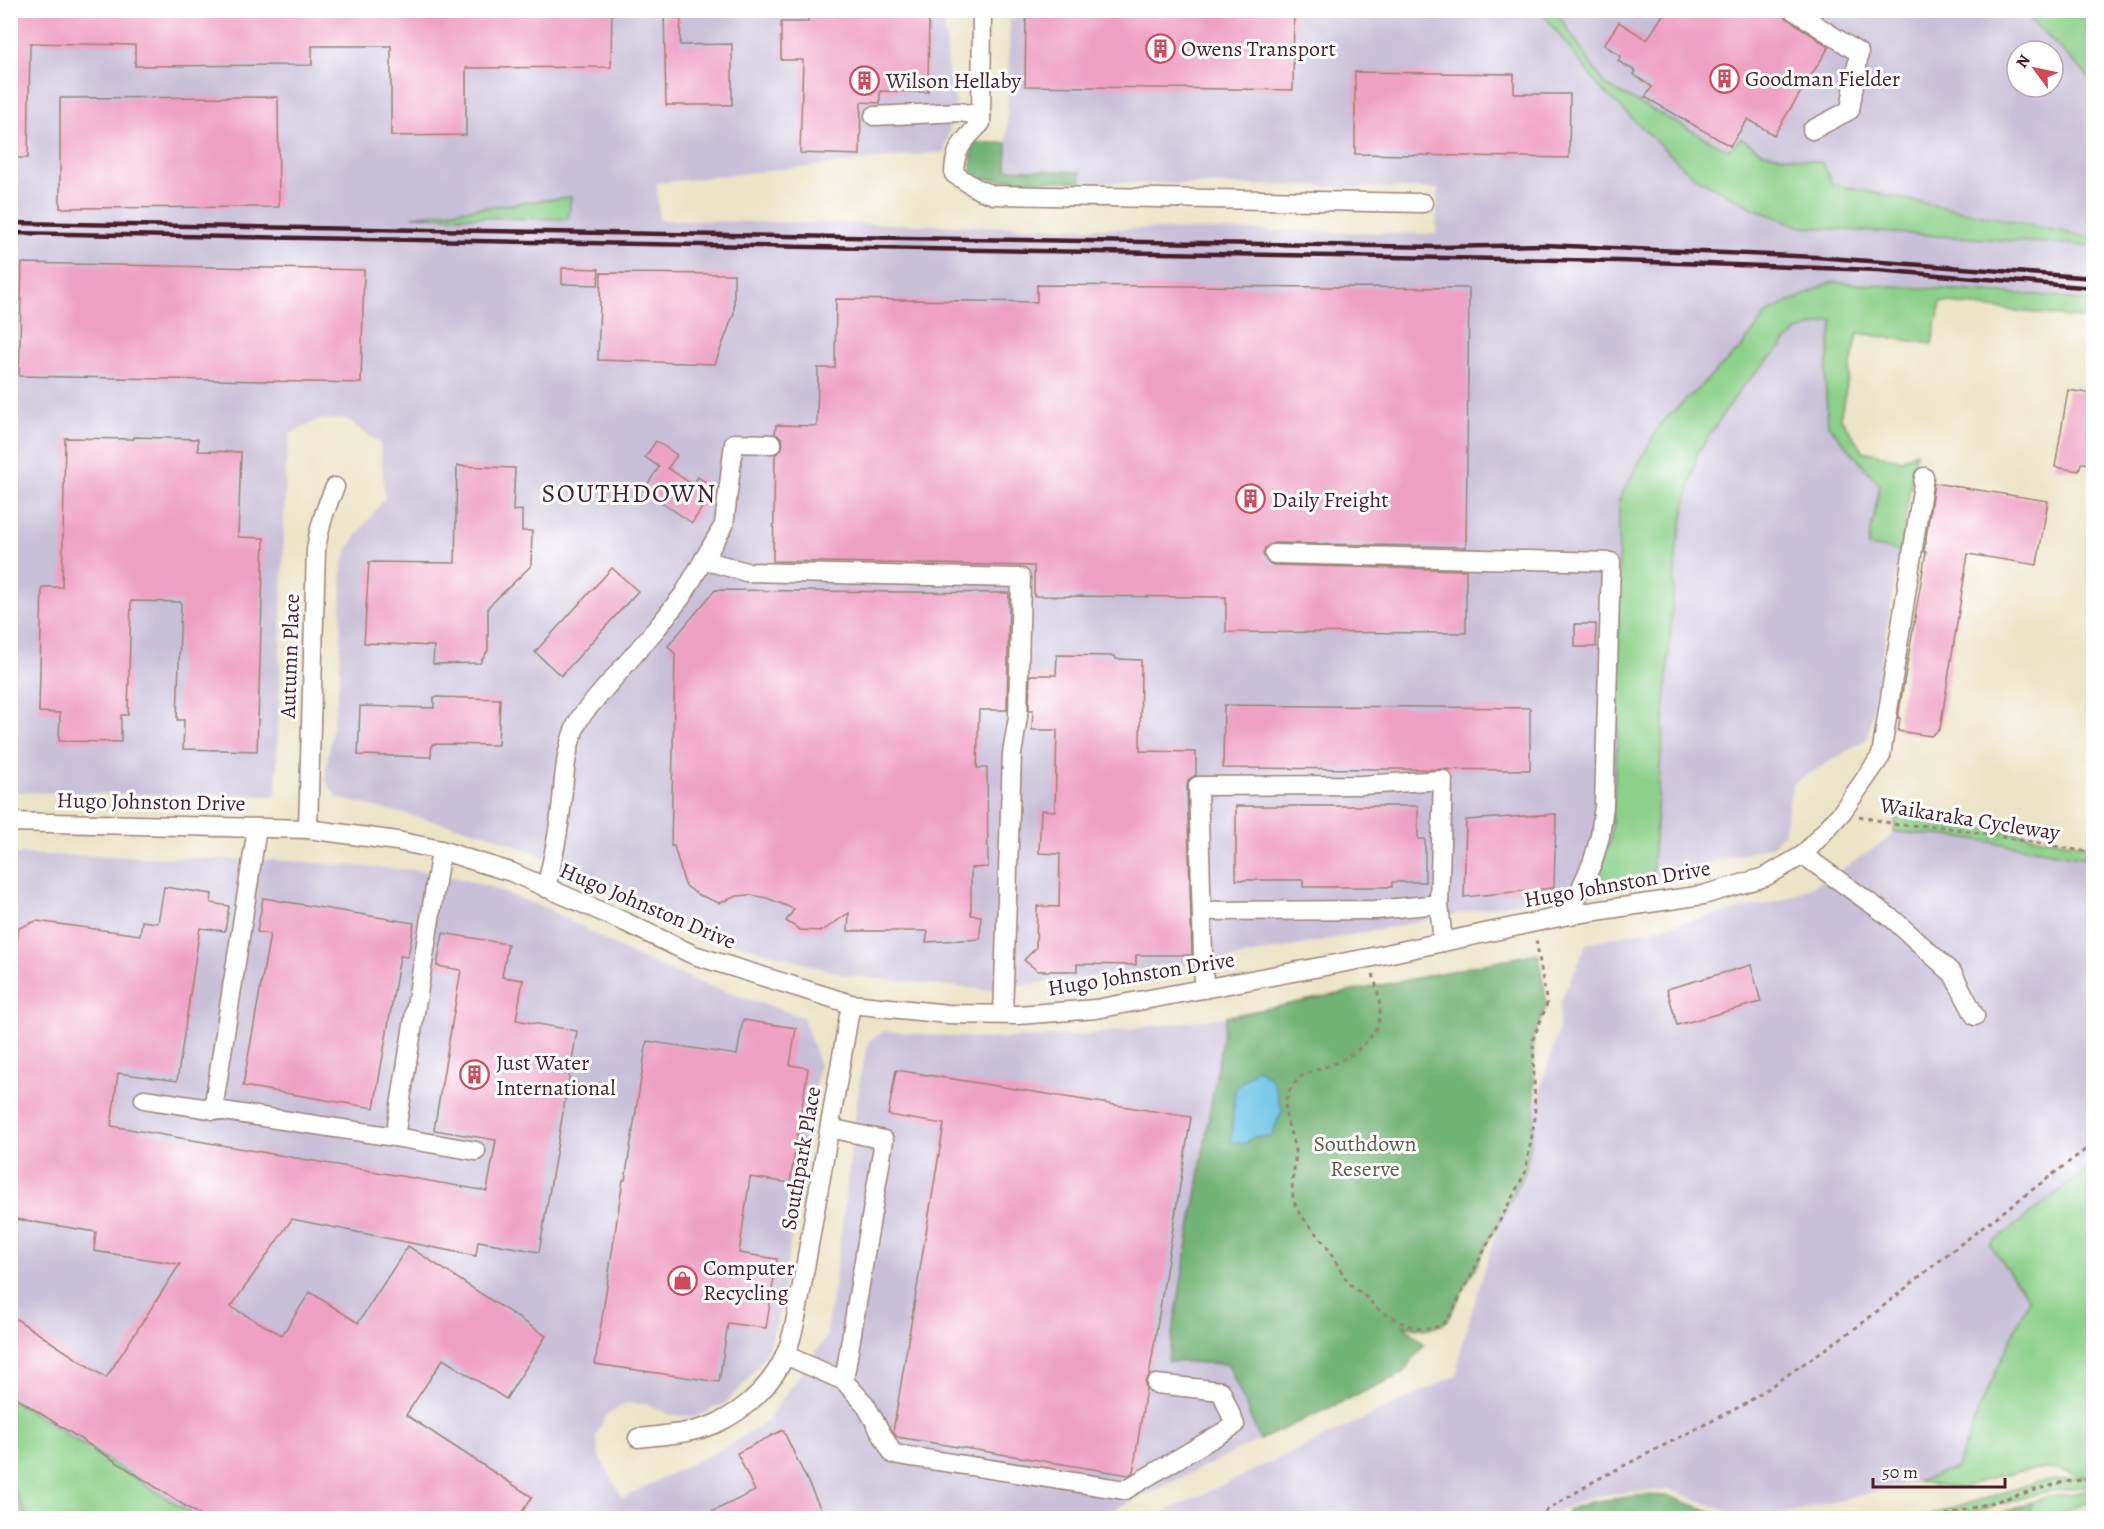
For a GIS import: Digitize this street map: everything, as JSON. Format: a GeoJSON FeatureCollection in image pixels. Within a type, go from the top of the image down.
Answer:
{"type":"FeatureCollection","features":[{"type":"Feature","properties":{"kind":"street"},"geometry":{"type":"LineString","coordinates":[[982,10],[981,119],[957,152],[954,174],[979,190],[994,195],[1423,204]]}},
{"type":"Feature","properties":{"kind":"street"},"geometry":{"type":"LineString","coordinates":[[1793,10],[1859,52],[1850,110],[1812,130]]}},
{"type":"Feature","properties":{"kind":"street"},"geometry":{"type":"LineString","coordinates":[[874,116],[960,112],[981,119]]}},
{"type":"Feature","properties":{"kind":"street"},"geometry":{"type":"LineString","coordinates":[[546,888],[559,825],[572,730],[580,716],[657,628],[683,594],[724,525],[734,443],[772,444]]}},
{"type":"Feature","properties":{"kind":"street","name":"Hugo Johnston Drive"},"geometry":{"type":"LineString","coordinates":[[10,822],[308,829],[350,833],[441,850],[511,872],[693,955],[851,1004],[948,1014],[1003,1014],[1096,1009],[1443,942],[1569,915],[1703,894],[1765,877],[1803,855],[1842,812],[1881,756],[1924,477]]}},
{"type":"Feature","properties":{"kind":"street","name":"Autumn Place"},"geometry":{"type":"LineString","coordinates":[[308,829],[316,550],[324,510],[335,488]]}},
{"type":"Feature","properties":{"kind":"street"},"geometry":{"type":"LineString","coordinates":[[1275,554],[1611,562],[1604,806],[1600,836],[1593,861],[1569,915]]}},
{"type":"Feature","properties":{"kind":"street"},"geometry":{"type":"LineString","coordinates":[[704,560],[746,572],[1021,578],[1018,717],[1012,754],[1003,1014]]}},
{"type":"Feature","properties":{"kind":"street"},"geometry":{"type":"LineString","coordinates":[[1204,989],[1198,786],[1361,785],[1443,780],[1439,904],[1443,942]]}},
{"type":"Feature","properties":{"kind":"street"},"geometry":{"type":"LineString","coordinates":[[213,1110],[257,828]]}},
{"type":"Feature","properties":{"kind":"street"},"geometry":{"type":"LineString","coordinates":[[395,1137],[441,850]]}},
{"type":"Feature","properties":{"kind":"street"},"geometry":{"type":"LineString","coordinates":[[1803,855],[1894,920],[1953,974],[1974,1016]]}},
{"type":"Feature","properties":{"kind":"street"},"geometry":{"type":"LineString","coordinates":[[1202,911],[1375,910],[1439,904]]}},
{"type":"Feature","properties":{"kind":"street","name":"Southpark Place"},"geometry":{"type":"LineString","coordinates":[[638,1438],[692,1431],[715,1424],[735,1413],[755,1397],[777,1370],[785,1355],[798,1308],[851,1004]]}},
{"type":"Feature","properties":{"kind":"street"},"geometry":{"type":"LineString","coordinates":[[144,1099],[476,1151]]}},
{"type":"Feature","properties":{"kind":"street"},"geometry":{"type":"LineString","coordinates":[[830,1128],[884,1140],[844,1381]]}},
{"type":"Feature","properties":{"kind":"street"},"geometry":{"type":"LineString","coordinates":[[785,1355],[844,1381],[865,1404],[893,1454],[1125,1490],[1235,1425],[1221,1391],[1156,1384]]}},
{"type":"Feature","properties":{"kind":"path","name":"Waikaraka Cycleway"},"geometry":{"type":"LineString","coordinates":[[1842,812],[1898,825],[1938,826],[2094,853]]}},
{"type":"Feature","properties":{"kind":"path"},"geometry":{"type":"LineString","coordinates":[[1376,986],[1381,1012],[1371,1036],[1360,1048],[1346,1057],[1299,1078],[1287,1097],[1286,1121],[1295,1148],[1292,1190],[1296,1206],[1331,1251],[1351,1285],[1379,1310],[1401,1323],[1415,1329],[1430,1329],[1441,1326],[1448,1319],[1525,1173],[1535,1118],[1533,1039],[1547,1004],[1538,953]]}},
{"type":"Feature","properties":{"kind":"path"},"geometry":{"type":"LineString","coordinates":[[1538,1518],[1596,1480],[1745,1404],[1860,1325],[1949,1253],[2094,1143]]}},
{"type":"Feature","properties":{"kind":"path"},"geometry":{"type":"LineString","coordinates":[[1937,1518],[2063,1482],[2094,1479]]}},
{"type":"Feature","properties":{"kind":"path"},"geometry":{"type":"LineString","coordinates":[[2080,1518],[2094,1514]]}},
{"type":"Feature","properties":{"kind":"shaded area"},"geometry":{"type":"Polygon","coordinates":[[[11,11],[943,11],[950,84],[956,102],[944,152],[657,183],[659,220],[1436,234],[1438,189],[1081,182],[1080,172],[1006,169],[1010,11],[1541,11],[1595,82],[1645,107],[1605,85],[1556,11],[2022,11],[2050,39],[2005,39],[2005,99],[2065,99],[2065,53],[2093,81],[2093,238],[1878,193],[2093,243],[2093,302],[2050,296],[1854,282],[1768,312],[1741,348],[1660,424],[1619,591],[1618,730],[1611,836],[1596,887],[1223,960],[987,990],[844,975],[694,931],[562,864],[485,833],[337,798],[325,780],[340,675],[342,567],[349,546],[385,498],[380,443],[346,419],[318,420],[290,434],[286,464],[276,796],[11,792],[10,499],[18,255],[11,254],[11,11]]]}},
{"type":"Feature","properties":{"kind":"shaded area"},"geometry":{"type":"Polygon","coordinates":[[[1833,319],[1825,380],[1828,425],[1880,485],[1868,546],[1900,551],[1868,738],[1793,784],[1783,833],[1772,846],[1676,872],[1652,876],[1677,546],[1697,453],[1742,387],[1797,331],[1833,319]]]}},
{"type":"Feature","properties":{"kind":"shaded area"},"geometry":{"type":"Polygon","coordinates":[[[1894,832],[1961,837],[2093,859],[2093,1165],[2081,1175],[2029,1299],[1979,1409],[1957,1468],[1917,1482],[1766,1518],[1746,1518],[1671,1490],[1588,1497],[1561,1510],[1551,1518],[1152,1518],[1457,1375],[1461,1346],[1559,1029],[1560,1003],[1587,943],[1791,897],[1833,875],[1889,838],[1894,832]]]}},
{"type":"Feature","properties":{"kind":"shaded area"},"geometry":{"type":"Polygon","coordinates":[[[10,854],[275,860],[414,870],[452,877],[490,887],[548,909],[633,955],[703,984],[803,1017],[819,1063],[780,1308],[769,1348],[748,1380],[725,1403],[696,1417],[669,1415],[648,1404],[626,1403],[606,1416],[596,1436],[599,1455],[622,1498],[729,1445],[767,1421],[826,1337],[861,1070],[869,1041],[884,1031],[984,1039],[1082,1035],[1226,1017],[1168,1360],[1228,1364],[1260,1440],[1096,1518],[198,1518],[11,1399],[10,854]]]}},
{"type":"Feature","properties":{"kind":"shaded area"},"geometry":{"type":"Polygon","coordinates":[[[11,1486],[27,1518],[11,1518],[11,1486]]]}},
{"type":"Feature","properties":{"kind":"green space"},"geometry":{"type":"Polygon","coordinates":[[[1541,11],[1556,11],[1605,85],[1728,150],[1741,138],[1764,153],[1822,162],[1832,184],[2093,238],[2093,246],[1802,227],[1755,209],[1694,177],[1600,88],[1541,11]]]}},
{"type":"Feature","properties":{"kind":"green space"},"geometry":{"type":"Polygon","coordinates":[[[2022,11],[2093,11],[2093,81],[2065,53],[2065,39],[2050,39],[2022,11]]]}},
{"type":"Feature","properties":{"kind":"green space"},"geometry":{"type":"Polygon","coordinates":[[[972,143],[1007,143],[1006,169],[1080,172],[1081,182],[971,179],[972,143]]]}},
{"type":"Feature","properties":{"kind":"green space"},"geometry":{"type":"Polygon","coordinates":[[[571,197],[568,219],[413,216],[571,197]]]}},
{"type":"Feature","properties":{"kind":"green space"},"geometry":{"type":"Polygon","coordinates":[[[10,254],[18,254],[11,499],[10,254]]]}},
{"type":"Feature","properties":{"kind":"green space"},"geometry":{"type":"Polygon","coordinates":[[[1831,282],[2050,296],[2093,302],[2093,320],[1941,302],[1932,344],[1858,333],[1840,417],[1863,451],[1902,460],[1916,452],[1900,551],[1868,546],[1880,485],[1828,425],[1825,380],[1833,320],[1797,331],[1742,387],[1697,453],[1677,545],[1652,876],[1596,887],[1611,836],[1618,730],[1619,500],[1660,424],[1741,348],[1768,312],[1831,282]]]}},
{"type":"Feature","properties":{"kind":"green space"},"geometry":{"type":"Polygon","coordinates":[[[1922,816],[2093,847],[2093,859],[1961,837],[1894,832],[1896,817],[1922,816]]]}},
{"type":"Feature","properties":{"kind":"green space","name":"Southdown Reserve"},"geometry":{"type":"Polygon","coordinates":[[[1538,953],[1547,1004],[1533,1039],[1535,1118],[1525,1173],[1448,1319],[1438,1326],[1427,1329],[1403,1324],[1424,1344],[1402,1374],[1260,1440],[1228,1364],[1168,1361],[1226,1017],[1538,953]]]}},
{"type":"Feature","properties":{"kind":"green space"},"geometry":{"type":"Polygon","coordinates":[[[2093,1165],[2093,1475],[2079,1476],[2059,1469],[2036,1469],[2001,1475],[1962,1488],[1917,1482],[1957,1468],[1979,1409],[2029,1299],[1990,1245],[2093,1165]]]}},
{"type":"Feature","properties":{"kind":"green space"},"geometry":{"type":"Polygon","coordinates":[[[10,1399],[198,1518],[27,1518],[11,1486],[10,1399]]]}},
{"type":"Feature","properties":{"kind":"green space"},"geometry":{"type":"Polygon","coordinates":[[[2093,1476],[2093,1485],[2038,1493],[1955,1518],[1920,1518],[2038,1482],[2093,1476]]]}},
{"type":"Feature","properties":{"kind":"green space"},"geometry":{"type":"Polygon","coordinates":[[[2093,1490],[2093,1501],[2046,1518],[2029,1518],[2032,1502],[2042,1498],[2093,1490]]]}},
{"type":"Feature","properties":{"kind":"green space"},"geometry":{"type":"Polygon","coordinates":[[[1646,1495],[1668,1496],[1728,1518],[1566,1518],[1568,1510],[1590,1502],[1646,1495]]]}},
{"type":"Feature","properties":{"kind":"green space"},"geometry":{"type":"Polygon","coordinates":[[[2032,1502],[2029,1518],[1992,1518],[2032,1502]]]}},
{"type":"Feature","properties":{"kind":"water"},"geometry":{"type":"Polygon","coordinates":[[[1257,1068],[1272,1079],[1282,1111],[1271,1137],[1253,1137],[1246,1143],[1231,1142],[1235,1089],[1257,1068]]]}},
{"type":"Feature","properties":{"kind":"building"},"geometry":{"type":"Polygon","coordinates":[[[10,10],[612,10],[611,67],[466,68],[466,135],[391,136],[391,46],[312,46],[312,65],[135,66],[135,45],[30,43],[28,158],[10,158],[10,10]]]}},
{"type":"Feature","properties":{"kind":"building","name":"Wilson Hellaby"},"geometry":{"type":"Polygon","coordinates":[[[808,10],[929,10],[928,92],[880,91],[880,103],[861,102],[860,155],[800,153],[803,60],[781,60],[781,22],[808,22],[808,10]]]}},
{"type":"Feature","properties":{"kind":"building","name":"Owens Transport"},"geometry":{"type":"Polygon","coordinates":[[[1026,10],[1294,10],[1293,90],[1025,86],[1026,10]]]}},
{"type":"Feature","properties":{"kind":"building","name":"Goodman Fielder"},"geometry":{"type":"Polygon","coordinates":[[[1666,10],[1775,10],[1829,47],[1774,135],[1748,119],[1730,146],[1645,97],[1652,87],[1633,74],[1635,71],[1618,61],[1621,56],[1604,45],[1619,22],[1647,40],[1666,10]]]}},
{"type":"Feature","properties":{"kind":"building"},"geometry":{"type":"Polygon","coordinates":[[[664,12],[681,13],[680,45],[732,44],[732,105],[666,105],[664,12]]]}},
{"type":"Feature","properties":{"kind":"building","name":"Owens Transport"},"geometry":{"type":"Polygon","coordinates":[[[1355,72],[1514,74],[1514,94],[1570,94],[1569,158],[1355,154],[1355,72]]]}},
{"type":"Feature","properties":{"kind":"building"},"geometry":{"type":"Polygon","coordinates":[[[278,97],[279,207],[60,208],[60,98],[278,97]]]}},
{"type":"Feature","properties":{"kind":"building"},"geometry":{"type":"Polygon","coordinates":[[[22,263],[364,270],[361,383],[19,376],[22,263]]]}},
{"type":"Feature","properties":{"kind":"building"},"geometry":{"type":"Polygon","coordinates":[[[562,268],[599,269],[598,285],[562,284],[562,268]]]}},
{"type":"Feature","properties":{"kind":"building"},"geometry":{"type":"Polygon","coordinates":[[[601,273],[734,274],[734,313],[715,364],[598,360],[601,273]]]}},
{"type":"Feature","properties":{"kind":"building","name":"Daily Freight"},"geometry":{"type":"Polygon","coordinates":[[[1037,285],[1469,288],[1466,547],[1274,543],[1265,548],[1263,554],[1268,563],[1274,565],[1466,570],[1466,633],[1226,632],[1226,597],[1034,596],[1034,566],[773,561],[775,455],[781,450],[783,444],[782,438],[775,434],[776,425],[817,426],[818,368],[835,368],[836,299],[1037,302],[1037,285]]]}},
{"type":"Feature","properties":{"kind":"building"},"geometry":{"type":"Polygon","coordinates":[[[2068,390],[2094,394],[2094,464],[2081,463],[2079,471],[2055,467],[2068,390]]]}},
{"type":"Feature","properties":{"kind":"building"},"geometry":{"type":"Polygon","coordinates":[[[134,437],[198,439],[198,451],[241,452],[238,537],[264,538],[257,751],[183,749],[184,720],[177,720],[181,602],[131,601],[128,715],[121,715],[121,742],[59,741],[60,713],[39,712],[42,587],[62,587],[65,438],[134,439],[134,437]]]}},
{"type":"Feature","properties":{"kind":"building"},"geometry":{"type":"Polygon","coordinates":[[[656,441],[677,455],[668,468],[693,485],[698,477],[711,486],[704,497],[708,499],[692,523],[644,490],[659,467],[645,457],[656,441]]]}},
{"type":"Feature","properties":{"kind":"building"},"geometry":{"type":"Polygon","coordinates":[[[457,466],[515,468],[513,511],[522,510],[522,531],[532,531],[531,566],[488,607],[488,650],[480,663],[433,664],[434,646],[364,643],[369,562],[455,563],[457,466]]]}},
{"type":"Feature","properties":{"kind":"building"},"geometry":{"type":"Polygon","coordinates":[[[1934,483],[2048,501],[2037,565],[1968,554],[1940,729],[1931,736],[1898,731],[1900,718],[1898,718],[1926,552],[1924,552],[1934,483]]]}},
{"type":"Feature","properties":{"kind":"building"},"geometry":{"type":"Polygon","coordinates":[[[612,568],[638,591],[561,676],[535,652],[612,568]]]}},
{"type":"Feature","properties":{"kind":"building"},"geometry":{"type":"Polygon","coordinates":[[[715,590],[1009,593],[1007,710],[979,710],[977,768],[987,768],[988,867],[971,868],[971,915],[981,916],[980,939],[926,942],[928,931],[848,931],[849,913],[822,931],[800,930],[786,921],[794,909],[767,898],[751,895],[737,896],[719,903],[697,894],[685,885],[674,846],[671,846],[675,654],[668,646],[715,590]]]}},
{"type":"Feature","properties":{"kind":"building"},"geometry":{"type":"Polygon","coordinates":[[[1575,624],[1596,624],[1596,647],[1575,647],[1575,624]]]}},
{"type":"Feature","properties":{"kind":"building"},"geometry":{"type":"Polygon","coordinates":[[[1057,655],[1115,656],[1116,659],[1141,660],[1140,751],[1196,752],[1196,775],[1188,780],[1187,786],[1192,955],[1136,955],[1136,965],[1077,964],[1077,971],[1038,971],[1024,960],[1036,948],[1037,906],[1059,907],[1060,854],[1039,853],[1041,810],[1055,811],[1057,730],[1032,730],[1033,710],[1029,710],[1030,675],[1056,675],[1057,655]]]}},
{"type":"Feature","properties":{"kind":"building"},"geometry":{"type":"Polygon","coordinates":[[[434,697],[500,699],[498,745],[432,744],[431,757],[358,755],[360,706],[434,708],[434,697]]]}},
{"type":"Feature","properties":{"kind":"building"},"geometry":{"type":"Polygon","coordinates":[[[1224,705],[1530,708],[1530,770],[1223,768],[1224,705]]]}},
{"type":"Feature","properties":{"kind":"building"},"geometry":{"type":"Polygon","coordinates":[[[1236,806],[1418,806],[1418,839],[1425,839],[1425,882],[1392,882],[1392,887],[1303,887],[1303,880],[1236,880],[1236,806]]]}},
{"type":"Feature","properties":{"kind":"building"},"geometry":{"type":"Polygon","coordinates":[[[1556,814],[1554,888],[1464,897],[1466,820],[1556,814]]]}},
{"type":"Feature","properties":{"kind":"building"},"geometry":{"type":"Polygon","coordinates":[[[164,887],[212,894],[211,903],[229,906],[225,931],[200,928],[177,1081],[118,1073],[111,1126],[487,1191],[496,1140],[434,1130],[461,970],[437,966],[443,933],[508,944],[502,977],[523,980],[516,1020],[577,1031],[539,1252],[478,1241],[476,1256],[292,1219],[231,1307],[282,1335],[310,1292],[358,1323],[408,1246],[546,1336],[506,1399],[443,1359],[406,1415],[532,1497],[518,1518],[204,1518],[10,1394],[10,1315],[106,1378],[180,1264],[94,1251],[96,1232],[10,1218],[10,978],[19,928],[36,921],[140,935],[142,921],[158,923],[164,887]]]}},
{"type":"Feature","properties":{"kind":"building"},"geometry":{"type":"Polygon","coordinates":[[[263,898],[414,923],[408,957],[400,956],[374,1108],[243,1086],[270,934],[257,932],[263,898]]]}},
{"type":"Feature","properties":{"kind":"building"},"geometry":{"type":"Polygon","coordinates":[[[1751,965],[1761,1002],[1677,1025],[1667,989],[1751,965]]]}},
{"type":"Feature","properties":{"kind":"building"},"geometry":{"type":"Polygon","coordinates":[[[743,1020],[796,1028],[790,1065],[808,1068],[790,1183],[750,1177],[739,1253],[777,1259],[766,1328],[728,1323],[719,1382],[595,1364],[647,1041],[737,1055],[743,1020]]]}},
{"type":"Feature","properties":{"kind":"building"},"geometry":{"type":"Polygon","coordinates":[[[896,1070],[1191,1117],[1149,1376],[1145,1382],[1146,1389],[1133,1472],[1129,1475],[897,1437],[893,1432],[944,1124],[888,1115],[896,1070]]]}},
{"type":"Feature","properties":{"kind":"building"},"geometry":{"type":"Polygon","coordinates":[[[783,1430],[825,1518],[699,1518],[755,1491],[737,1453],[783,1430]]]}},
{"type":"Feature","properties":{"kind":"railway"},"geometry":{"type":"LineString","coordinates":[[10,223],[1437,247],[1545,245],[1816,257],[2094,278]]}},
{"type":"Feature","properties":{"kind":"railway"},"geometry":{"type":"LineString","coordinates":[[10,233],[1619,261],[1877,270],[2094,288]]}},
{"type":"Feature","properties":{"kind":"place","name":"Owens Transport"},"geometry":{"type":"Point","coordinates":[1160,48]}},
{"type":"Feature","properties":{"kind":"place","name":"Goodman Fielder"},"geometry":{"type":"Point","coordinates":[1724,78]}},
{"type":"Feature","properties":{"kind":"place","name":"Wilson Hellaby"},"geometry":{"type":"Point","coordinates":[865,80]}},
{"type":"Feature","properties":{"kind":"place","name":"Daily Freight"},"geometry":{"type":"Point","coordinates":[1251,499]}},
{"type":"Feature","properties":{"kind":"place","name":"Just Water International"},"geometry":{"type":"Point","coordinates":[475,1075]}},
{"type":"Feature","properties":{"kind":"place","name":"Computer Recycling"},"geometry":{"type":"Point","coordinates":[682,1280]}},
{"type":"Feature","properties":{"kind":"district","name":"SOUTHDOWN"},"geometry":{"type":"Point","coordinates":[629,493]}}]}
